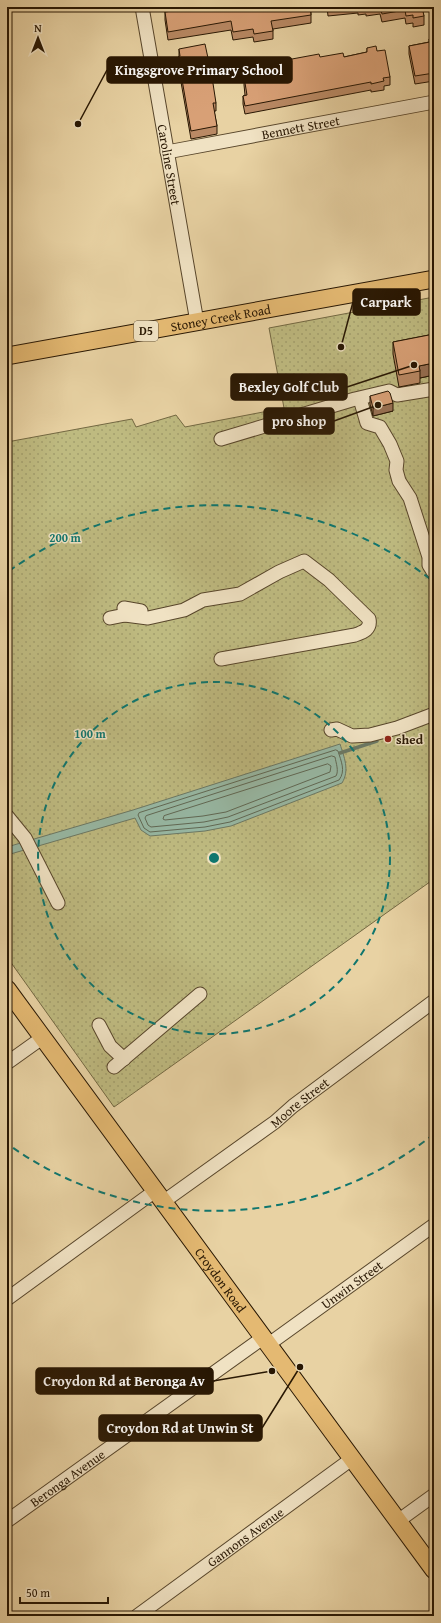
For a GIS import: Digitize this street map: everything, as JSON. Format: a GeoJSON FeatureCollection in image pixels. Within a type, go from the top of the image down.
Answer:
{"type":"FeatureCollection","features":[{"type":"Feature","properties":{"kind":"main road","name":"Stoney Creek Road"},"geometry":{"type":"LineString","coordinates":[[7,356],[434,279]]}},
{"type":"Feature","properties":{"kind":"main road","name":"Croydon Road"},"geometry":{"type":"LineString","coordinates":[[7,989],[434,1570]]}},
{"type":"Feature","properties":{"kind":"street","name":"Caroline Street"},"geometry":{"type":"LineString","coordinates":[[142,7],[197,322]]}},
{"type":"Feature","properties":{"kind":"street","name":"Bennett Street"},"geometry":{"type":"LineString","coordinates":[[167,152],[434,102]]}},
{"type":"Feature","properties":{"kind":"street"},"geometry":{"type":"LineString","coordinates":[[221,439],[360,398],[389,391],[396,395],[434,389]]}},
{"type":"Feature","properties":{"kind":"street"},"geometry":{"type":"LineString","coordinates":[[360,398],[367,423],[380,427],[390,444],[397,461],[396,470],[399,481],[410,498],[430,557],[429,565],[434,574]]}},
{"type":"Feature","properties":{"kind":"street"},"geometry":{"type":"LineString","coordinates":[[110,618],[124,615],[148,618],[184,610],[203,600],[240,594],[279,572],[304,561],[329,580],[369,619],[370,624],[368,629],[355,634],[221,659]]}},
{"type":"Feature","properties":{"kind":"street"},"geometry":{"type":"LineString","coordinates":[[124,615],[124,608],[142,611]]}},
{"type":"Feature","properties":{"kind":"street"},"geometry":{"type":"LineString","coordinates":[[331,730],[337,729],[352,736],[370,735],[396,728],[434,714]]}},
{"type":"Feature","properties":{"kind":"street"},"geometry":{"type":"LineString","coordinates":[[7,816],[25,838],[58,903]]}},
{"type":"Feature","properties":{"kind":"street"},"geometry":{"type":"LineString","coordinates":[[114,1067],[200,994]]}},
{"type":"Feature","properties":{"kind":"street","name":"Moore Street"},"geometry":{"type":"LineString","coordinates":[[7,1299],[159,1197],[275,1122],[293,1106],[434,1001]]}},
{"type":"Feature","properties":{"kind":"street"},"geometry":{"type":"LineString","coordinates":[[99,1025],[110,1046],[124,1058]]}},
{"type":"Feature","properties":{"kind":"street"},"geometry":{"type":"LineString","coordinates":[[7,1063],[42,1038]]}},
{"type":"Feature","properties":{"kind":"street","name":"Unwin Street"},"geometry":{"type":"LineString","coordinates":[[266,1340],[434,1225]]}},
{"type":"Feature","properties":{"kind":"street","name":"Beronga Avenue"},"geometry":{"type":"LineString","coordinates":[[7,1521],[266,1340]]}},
{"type":"Feature","properties":{"kind":"street","name":"Gannons Avenue"},"geometry":{"type":"LineString","coordinates":[[137,1616],[352,1458]]}},
{"type":"Feature","properties":{"kind":"street"},"geometry":{"type":"LineString","coordinates":[[398,1520],[434,1495]]}},
{"type":"Feature","properties":{"kind":"shaded area"},"geometry":{"type":"Polygon","coordinates":[[[434,297],[434,879],[114,1107],[7,957],[7,442],[132,419],[136,427],[176,415],[185,427],[284,408],[269,328],[434,297]]]}},
{"type":"Feature","properties":{"kind":"water"},"geometry":{"type":"Polygon","coordinates":[[[340,744],[346,768],[346,773],[342,783],[231,826],[205,831],[150,836],[141,830],[135,818],[7,855],[7,847],[133,810],[340,744]]]}},
{"type":"Feature","properties":{"kind":"building"},"geometry":{"type":"Polygon","coordinates":[[[310,7],[311,15],[271,21],[273,31],[254,34],[253,29],[233,32],[231,21],[168,32],[165,12],[172,11],[172,8],[310,7]]]}},
{"type":"Feature","properties":{"kind":"building"},"geometry":{"type":"Polygon","coordinates":[[[380,7],[422,7],[424,16],[413,18],[413,15],[406,16],[405,10],[382,14],[380,7]]]}},
{"type":"Feature","properties":{"kind":"building"},"geometry":{"type":"Polygon","coordinates":[[[429,39],[434,39],[434,73],[415,76],[409,46],[430,42],[429,39]]]}},
{"type":"Feature","properties":{"kind":"building"},"geometry":{"type":"Polygon","coordinates":[[[205,44],[216,103],[213,103],[217,126],[191,131],[178,57],[180,56],[179,49],[205,44]]]}},
{"type":"Feature","properties":{"kind":"building"},"geometry":{"type":"Polygon","coordinates":[[[376,46],[377,51],[385,50],[390,77],[383,78],[384,81],[371,84],[371,82],[245,106],[243,96],[247,95],[244,77],[260,74],[260,70],[266,69],[265,64],[319,54],[320,57],[343,53],[344,57],[367,52],[367,48],[376,46]]]}},
{"type":"Feature","properties":{"kind":"building"},"geometry":{"type":"Polygon","coordinates":[[[434,334],[434,363],[419,366],[420,371],[399,375],[393,342],[434,334]]]}},
{"type":"Feature","properties":{"kind":"building"},"geometry":{"type":"Polygon","coordinates":[[[388,391],[393,403],[373,408],[370,396],[388,391]]]}},
{"type":"Feature","properties":{"kind":"waterway"},"geometry":{"type":"LineString","coordinates":[[340,753],[377,741]]}},
{"type":"Feature","properties":{"kind":"place","name":"Kingsgrove Primary School"},"geometry":{"type":"Point","coordinates":[78,124]}},
{"type":"Feature","properties":{"kind":"place","name":"Carpark"},"geometry":{"type":"Point","coordinates":[341,347]}},
{"type":"Feature","properties":{"kind":"place","name":"Bexley Golf Club"},"geometry":{"type":"Point","coordinates":[414,365]}},
{"type":"Feature","properties":{"kind":"place","name":"pro shop"},"geometry":{"type":"Point","coordinates":[378,405]}},
{"type":"Feature","properties":{"kind":"place","name":"shed"},"geometry":{"type":"Point","coordinates":[388,739]}},
{"type":"Feature","properties":{"kind":"place","name":"Croydon Rd at Unwin St"},"geometry":{"type":"Point","coordinates":[300,1367]}},
{"type":"Feature","properties":{"kind":"place","name":"Croydon Rd at Beronga Av"},"geometry":{"type":"Point","coordinates":[272,1371]}}]}
